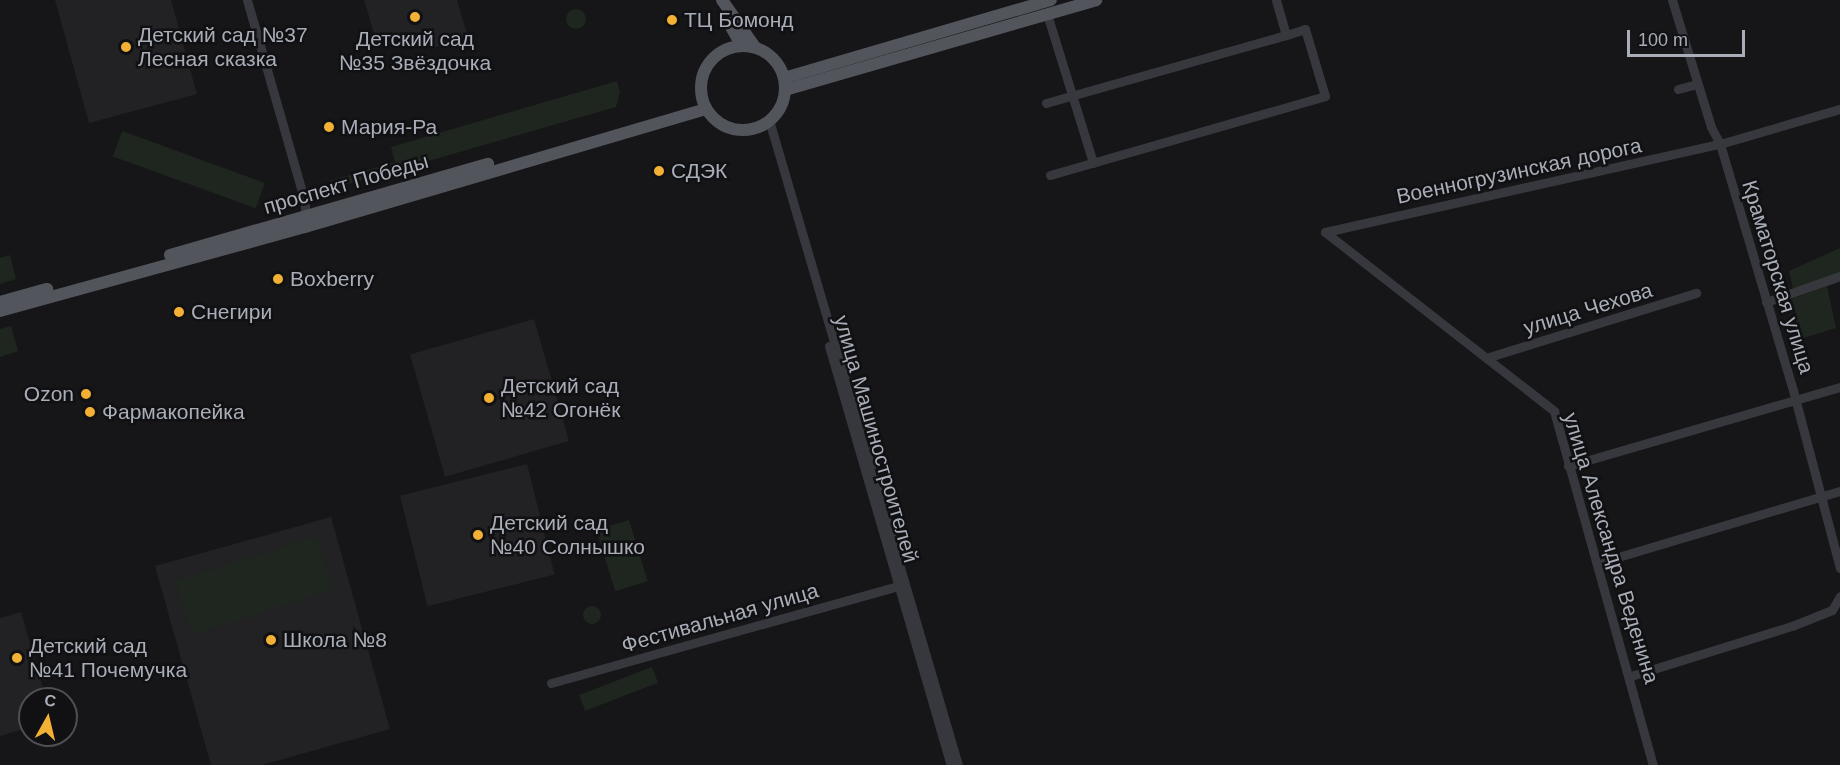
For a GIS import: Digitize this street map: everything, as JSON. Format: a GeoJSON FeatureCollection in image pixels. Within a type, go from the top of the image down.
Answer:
{"type":"FeatureCollection","features":[{"type":"Feature","properties":{"kind":"main road"},"geometry":{"type":"LineString","coordinates":[[714,0],[741,45]]}},
{"type":"Feature","properties":{"kind":"main road"},"geometry":{"type":"LineString","coordinates":[[722,0],[755,47],[773,59],[785,84],[783,102],[767,122],[741,130],[729,128],[705,106],[702,77],[707,65],[722,51],[741,45],[755,47]]}},
{"type":"Feature","properties":{"kind":"main road"},"geometry":{"type":"LineString","coordinates":[[785,84],[1051,0]]}},
{"type":"Feature","properties":{"kind":"main road"},"geometry":{"type":"LineString","coordinates":[[785,84],[1096,0]]}},
{"type":"Feature","properties":{"kind":"main road","name":"проспект Победы"},"geometry":{"type":"LineString","coordinates":[[0,302],[705,106]]}},
{"type":"Feature","properties":{"kind":"main road"},"geometry":{"type":"LineString","coordinates":[[0,311],[305,227],[705,106]]}},
{"type":"Feature","properties":{"kind":"street"},"geometry":{"type":"LineString","coordinates":[[247,0],[305,202],[305,216]]}},
{"type":"Feature","properties":{"kind":"street"},"geometry":{"type":"LineString","coordinates":[[1276,0],[1286,35]]}},
{"type":"Feature","properties":{"kind":"street","name":"Краматорская улица"},"geometry":{"type":"LineString","coordinates":[[1672,0],[1697,84],[1720,144],[1823,496],[1840,568]]}},
{"type":"Feature","properties":{"kind":"street"},"geometry":{"type":"LineString","coordinates":[[1047,14],[1093,163]]}},
{"type":"Feature","properties":{"kind":"street"},"geometry":{"type":"LineString","coordinates":[[1046,103],[1305,29],[1325,96],[1050,175]]}},
{"type":"Feature","properties":{"kind":"street"},"geometry":{"type":"LineString","coordinates":[[1678,89],[1697,84]]}},
{"type":"Feature","properties":{"kind":"street","name":"Военногрузинская дорога"},"geometry":{"type":"LineString","coordinates":[[1325,232],[1720,144],[1840,109]]}},
{"type":"Feature","properties":{"kind":"street"},"geometry":{"type":"LineString","coordinates":[[767,122],[958,765]]}},
{"type":"Feature","properties":{"kind":"street","name":"улица Машиностроителей"},"geometry":{"type":"LineString","coordinates":[[767,122],[951,765]]}},
{"type":"Feature","properties":{"kind":"street","name":"улица Александра Веденина"},"geometry":{"type":"LineString","coordinates":[[1325,232],[1489,357],[1554,411],[1568,466],[1631,676],[1653,765]]}},
{"type":"Feature","properties":{"kind":"street"},"geometry":{"type":"LineString","coordinates":[[1766,302],[1840,276]]}},
{"type":"Feature","properties":{"kind":"street","name":"улица Чехова"},"geometry":{"type":"LineString","coordinates":[[1489,357],[1696,293]]}},
{"type":"Feature","properties":{"kind":"street"},"geometry":{"type":"LineString","coordinates":[[1568,466],[1840,387]]}},
{"type":"Feature","properties":{"kind":"street"},"geometry":{"type":"LineString","coordinates":[[1598,563],[1840,491]]}},
{"type":"Feature","properties":{"kind":"street","name":"Фестивальная улица"},"geometry":{"type":"LineString","coordinates":[[551,682],[898,586]]}},
{"type":"Feature","properties":{"kind":"street"},"geometry":{"type":"LineString","coordinates":[[1631,676],[1792,626],[1832,610],[1840,596]]}},
{"type":"Feature","properties":{"kind":"shaded area","name":"Детский сад №37 Лесная сказка"},"geometry":{"type":"Polygon","coordinates":[[[55,0],[171,0],[197,94],[89,123],[55,0]]]}},
{"type":"Feature","properties":{"kind":"shaded area","name":"Детский сад №35 Звёздочка"},"geometry":{"type":"Polygon","coordinates":[[[364,0],[457,0],[468,38],[429,49],[424,33],[378,46],[364,0]]]}},
{"type":"Feature","properties":{"kind":"shaded area"},"geometry":{"type":"Polygon","coordinates":[[[572,9],[580,9],[586,15],[586,23],[580,29],[572,29],[566,23],[566,15],[572,9]]]}},
{"type":"Feature","properties":{"kind":"shaded area"},"geometry":{"type":"Polygon","coordinates":[[[617,81],[620,92],[616,107],[331,189],[329,181],[395,162],[391,147],[617,81]]]}},
{"type":"Feature","properties":{"kind":"shaded area"},"geometry":{"type":"Polygon","coordinates":[[[122,131],[265,183],[256,208],[113,156],[122,131]]]}},
{"type":"Feature","properties":{"kind":"shaded area"},"geometry":{"type":"Polygon","coordinates":[[[1840,248],[1840,273],[1794,293],[1789,271],[1840,248]]]}},
{"type":"Feature","properties":{"kind":"shaded area"},"geometry":{"type":"Polygon","coordinates":[[[10,255],[16,279],[0,284],[0,258],[10,255]]]}},
{"type":"Feature","properties":{"kind":"shaded area"},"geometry":{"type":"Polygon","coordinates":[[[1827,286],[1836,328],[1800,339],[1792,299],[1827,286]]]}},
{"type":"Feature","properties":{"kind":"shaded area","name":"Детский сад №42 Огонёк"},"geometry":{"type":"Polygon","coordinates":[[[534,319],[569,441],[445,477],[410,355],[534,319]]]}},
{"type":"Feature","properties":{"kind":"shaded area"},"geometry":{"type":"Polygon","coordinates":[[[11,326],[18,351],[0,357],[0,329],[11,326]]]}},
{"type":"Feature","properties":{"kind":"shaded area","name":"Детский сад №40 Солнышко"},"geometry":{"type":"Polygon","coordinates":[[[527,464],[555,575],[427,606],[400,496],[527,464]]]}},
{"type":"Feature","properties":{"kind":"shaded area","name":"Школа №8"},"geometry":{"type":"Polygon","coordinates":[[[331,517],[390,729],[262,765],[211,765],[155,566],[331,517]]]}},
{"type":"Feature","properties":{"kind":"shaded area"},"geometry":{"type":"Polygon","coordinates":[[[629,520],[648,581],[615,591],[596,530],[629,520]]]}},
{"type":"Feature","properties":{"kind":"shaded area"},"geometry":{"type":"Polygon","coordinates":[[[316,536],[333,589],[193,635],[175,582],[316,536]]]}},
{"type":"Feature","properties":{"kind":"shaded area"},"geometry":{"type":"Polygon","coordinates":[[[588,606],[596,606],[601,611],[599,622],[588,624],[583,619],[583,611],[588,606]]]}},
{"type":"Feature","properties":{"kind":"shaded area","name":"Детский сад №41 Почемучка"},"geometry":{"type":"Polygon","coordinates":[[[21,612],[43,687],[18,687],[18,731],[0,736],[0,618],[21,612]]]}},
{"type":"Feature","properties":{"kind":"shaded area"},"geometry":{"type":"Polygon","coordinates":[[[652,667],[658,683],[585,711],[579,695],[652,667]]]}},
{"type":"Feature","properties":{"kind":"place","name":"Детский сад №35 Звёздочка"},"geometry":{"type":"Point","coordinates":[415,17]}},
{"type":"Feature","properties":{"kind":"place","name":"ТЦ Бомонд"},"geometry":{"type":"Point","coordinates":[672,20]}},
{"type":"Feature","properties":{"kind":"place","name":"Детский сад №37 Лесная сказка"},"geometry":{"type":"Point","coordinates":[126,47]}},
{"type":"Feature","properties":{"kind":"place","name":"Мария-Ра"},"geometry":{"type":"Point","coordinates":[329,127]}},
{"type":"Feature","properties":{"kind":"place","name":"СДЭК"},"geometry":{"type":"Point","coordinates":[659,171]}},
{"type":"Feature","properties":{"kind":"place","name":"Boxberry"},"geometry":{"type":"Point","coordinates":[278,279]}},
{"type":"Feature","properties":{"kind":"place","name":"Снегири"},"geometry":{"type":"Point","coordinates":[179,312]}},
{"type":"Feature","properties":{"kind":"place","name":"Ozon"},"geometry":{"type":"Point","coordinates":[86,394]}},
{"type":"Feature","properties":{"kind":"place","name":"Детский сад №42 Огонёк"},"geometry":{"type":"Point","coordinates":[489,398]}},
{"type":"Feature","properties":{"kind":"place","name":"Фармакопейка"},"geometry":{"type":"Point","coordinates":[90,412]}},
{"type":"Feature","properties":{"kind":"place","name":"Детский сад №40 Солнышко"},"geometry":{"type":"Point","coordinates":[478,535]}},
{"type":"Feature","properties":{"kind":"place","name":"Школа №8"},"geometry":{"type":"Point","coordinates":[271,640]}},
{"type":"Feature","properties":{"kind":"place","name":"Детский сад №41 Почемучка"},"geometry":{"type":"Point","coordinates":[17,658]}}]}
